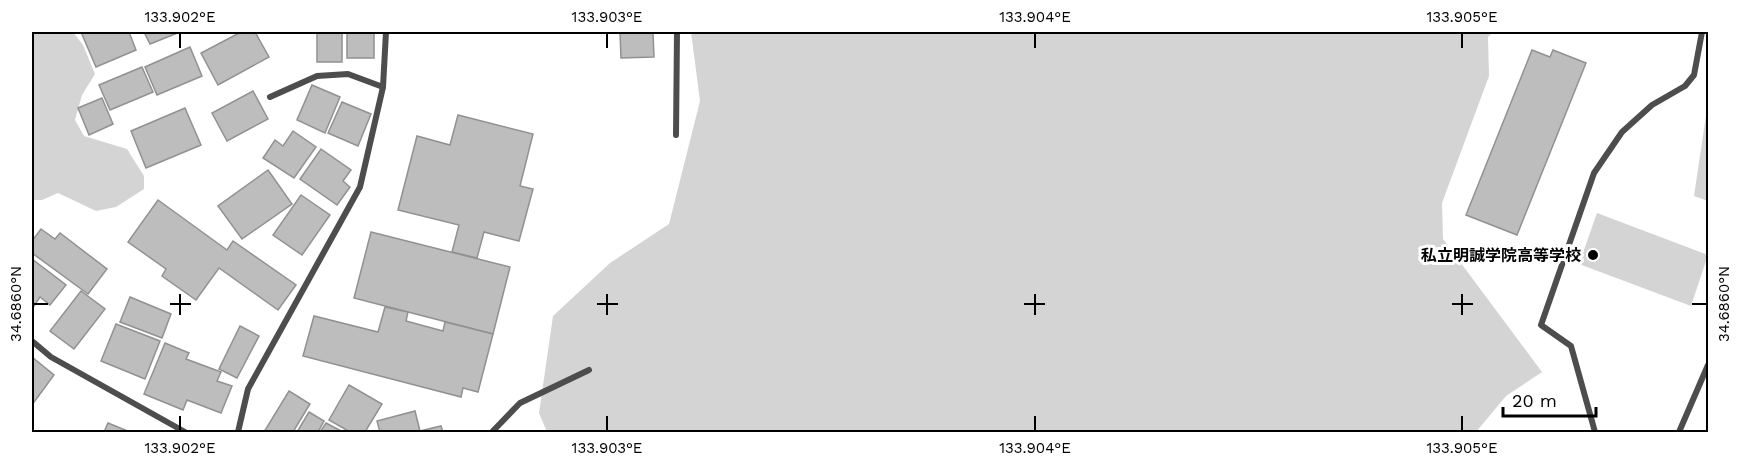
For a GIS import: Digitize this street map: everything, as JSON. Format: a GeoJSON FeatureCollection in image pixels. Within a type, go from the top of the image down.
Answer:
{"type":"FeatureCollection","features":[{"type":"Feature","properties":{"kind":"street"},"geometry":{"type":"LineString","coordinates":[[238,432],[248,389],[360,187],[383,87],[386,32]]}},
{"type":"Feature","properties":{"kind":"street"},"geometry":{"type":"LineString","coordinates":[[676,135],[677,32]]}},
{"type":"Feature","properties":{"kind":"street"},"geometry":{"type":"LineString","coordinates":[[1595,432],[1570,346],[1542,325],[1594,173],[1622,132],[1652,105],[1685,86],[1694,75],[1702,32]]}},
{"type":"Feature","properties":{"kind":"street"},"geometry":{"type":"LineString","coordinates":[[270,97],[317,76],[348,74],[383,87]]}},
{"type":"Feature","properties":{"kind":"street"},"geometry":{"type":"LineString","coordinates":[[32,341],[51,357],[185,432]]}},
{"type":"Feature","properties":{"kind":"street"},"geometry":{"type":"LineString","coordinates":[[1679,432],[1708,365]]}},
{"type":"Feature","properties":{"kind":"street"},"geometry":{"type":"LineString","coordinates":[[492,432],[520,403],[589,370]]}},
{"type":"Feature","properties":{"kind":"shaded area"},"geometry":{"type":"Polygon","coordinates":[[[32,32],[73,32],[83,45],[95,74],[82,95],[75,120],[84,136],[127,149],[144,176],[144,189],[116,207],[96,211],[58,193],[42,200],[32,200],[32,32]]]}},
{"type":"Feature","properties":{"kind":"shaded area"},"geometry":{"type":"Polygon","coordinates":[[[691,32],[1493,32],[1488,37],[1489,76],[1442,203],[1443,239],[1542,372],[1506,396],[1476,432],[547,432],[539,413],[553,316],[610,263],[669,224],[700,101],[691,32]]]}},
{"type":"Feature","properties":{"kind":"shaded area"},"geometry":{"type":"Polygon","coordinates":[[[1708,102],[1708,201],[1694,196],[1708,102]]]}},
{"type":"Feature","properties":{"kind":"shaded area"},"geometry":{"type":"Polygon","coordinates":[[[1597,213],[1708,255],[1691,306],[1579,264],[1597,213]]]}},
{"type":"Feature","properties":{"kind":"building"},"geometry":{"type":"Polygon","coordinates":[[[81,32],[129,32],[136,50],[96,67],[81,32]]]}},
{"type":"Feature","properties":{"kind":"building"},"geometry":{"type":"Polygon","coordinates":[[[144,32],[180,32],[150,44],[144,32]]]}},
{"type":"Feature","properties":{"kind":"building"},"geometry":{"type":"Polygon","coordinates":[[[241,32],[255,32],[269,57],[218,85],[201,53],[241,32]]]}},
{"type":"Feature","properties":{"kind":"building"},"geometry":{"type":"Polygon","coordinates":[[[317,32],[342,32],[342,62],[317,62],[317,32]]]}},
{"type":"Feature","properties":{"kind":"building"},"geometry":{"type":"Polygon","coordinates":[[[347,32],[374,32],[374,58],[347,58],[347,32]]]}},
{"type":"Feature","properties":{"kind":"building"},"geometry":{"type":"Polygon","coordinates":[[[620,32],[669,32],[653,33],[654,57],[621,58],[620,32]]]}},
{"type":"Feature","properties":{"kind":"building"},"geometry":{"type":"Polygon","coordinates":[[[190,47],[202,76],[157,95],[145,67],[190,47]]]}},
{"type":"Feature","properties":{"kind":"building"},"geometry":{"type":"Polygon","coordinates":[[[1532,50],[1550,57],[1553,50],[1586,63],[1517,235],[1466,215],[1532,50]]]}},
{"type":"Feature","properties":{"kind":"building"},"geometry":{"type":"Polygon","coordinates":[[[142,67],[153,92],[110,110],[99,85],[142,67]]]}},
{"type":"Feature","properties":{"kind":"building"},"geometry":{"type":"Polygon","coordinates":[[[312,85],[340,97],[325,133],[297,120],[312,85]]]}},
{"type":"Feature","properties":{"kind":"building"},"geometry":{"type":"Polygon","coordinates":[[[253,91],[268,119],[227,141],[212,113],[253,91]]]}},
{"type":"Feature","properties":{"kind":"building"},"geometry":{"type":"Polygon","coordinates":[[[102,98],[113,124],[89,135],[78,108],[102,98]]]}},
{"type":"Feature","properties":{"kind":"building"},"geometry":{"type":"Polygon","coordinates":[[[342,102],[371,114],[358,146],[328,133],[342,102]]]}},
{"type":"Feature","properties":{"kind":"building"},"geometry":{"type":"Polygon","coordinates":[[[185,108],[201,145],[146,168],[131,131],[185,108]]]}},
{"type":"Feature","properties":{"kind":"building"},"geometry":{"type":"Polygon","coordinates":[[[458,115],[533,134],[520,186],[533,189],[519,241],[484,232],[477,258],[452,252],[459,225],[398,210],[417,136],[450,145],[458,115]]]}},
{"type":"Feature","properties":{"kind":"building"},"geometry":{"type":"Polygon","coordinates":[[[293,131],[316,147],[294,178],[263,158],[275,140],[283,146],[293,131]]]}},
{"type":"Feature","properties":{"kind":"building"},"geometry":{"type":"Polygon","coordinates":[[[321,149],[351,170],[343,181],[350,187],[337,205],[300,179],[321,149]]]}},
{"type":"Feature","properties":{"kind":"building"},"geometry":{"type":"Polygon","coordinates":[[[268,170],[292,204],[242,239],[218,206],[268,170]]]}},
{"type":"Feature","properties":{"kind":"building"},"geometry":{"type":"Polygon","coordinates":[[[301,195],[330,215],[302,255],[273,235],[301,195]]]}},
{"type":"Feature","properties":{"kind":"building"},"geometry":{"type":"Polygon","coordinates":[[[158,200],[227,250],[233,241],[296,285],[278,310],[219,268],[196,300],[162,276],[166,269],[128,242],[158,200]]]}},
{"type":"Feature","properties":{"kind":"building"},"geometry":{"type":"Polygon","coordinates":[[[41,229],[55,239],[60,233],[107,269],[88,294],[32,253],[32,241],[41,229]]]}},
{"type":"Feature","properties":{"kind":"building"},"geometry":{"type":"Polygon","coordinates":[[[371,232],[510,267],[493,334],[354,298],[371,232]]]}},
{"type":"Feature","properties":{"kind":"building"},"geometry":{"type":"Polygon","coordinates":[[[32,259],[66,285],[50,305],[40,297],[32,309],[32,259]]]}},
{"type":"Feature","properties":{"kind":"building"},"geometry":{"type":"Polygon","coordinates":[[[81,291],[105,309],[74,349],[50,331],[81,291]]]}},
{"type":"Feature","properties":{"kind":"building"},"geometry":{"type":"Polygon","coordinates":[[[130,297],[171,314],[162,338],[120,322],[130,297]]]}},
{"type":"Feature","properties":{"kind":"building"},"geometry":{"type":"Polygon","coordinates":[[[385,307],[408,312],[406,321],[443,331],[445,322],[493,334],[478,392],[463,388],[461,397],[303,356],[314,316],[378,332],[385,307]]]}},
{"type":"Feature","properties":{"kind":"building"},"geometry":{"type":"Polygon","coordinates":[[[116,324],[160,341],[145,379],[101,361],[116,324]]]}},
{"type":"Feature","properties":{"kind":"building"},"geometry":{"type":"Polygon","coordinates":[[[240,326],[259,336],[237,378],[219,369],[240,326]]]}},
{"type":"Feature","properties":{"kind":"building"},"geometry":{"type":"Polygon","coordinates":[[[165,343],[189,353],[186,359],[221,372],[217,381],[232,386],[221,413],[187,400],[183,410],[144,394],[165,343]]]}},
{"type":"Feature","properties":{"kind":"building"},"geometry":{"type":"Polygon","coordinates":[[[32,357],[54,375],[32,405],[32,357]]]}},
{"type":"Feature","properties":{"kind":"building"},"geometry":{"type":"Polygon","coordinates":[[[349,385],[382,404],[365,432],[350,432],[329,420],[349,385]]]}},
{"type":"Feature","properties":{"kind":"building"},"geometry":{"type":"Polygon","coordinates":[[[289,391],[310,404],[293,432],[264,432],[289,391]]]}},
{"type":"Feature","properties":{"kind":"building"},"geometry":{"type":"Polygon","coordinates":[[[415,411],[420,431],[441,426],[443,432],[380,432],[377,421],[415,411]]]}},
{"type":"Feature","properties":{"kind":"building"},"geometry":{"type":"Polygon","coordinates":[[[309,412],[324,421],[318,432],[297,432],[309,412]]]}},
{"type":"Feature","properties":{"kind":"building"},"geometry":{"type":"Polygon","coordinates":[[[108,423],[130,432],[104,432],[108,423]]]}},
{"type":"Feature","properties":{"kind":"building"},"geometry":{"type":"Polygon","coordinates":[[[326,423],[343,432],[320,432],[326,423]]]}},
{"type":"Feature","properties":{"kind":"place","name":"私立明誠学院高等学校"},"geometry":{"type":"Point","coordinates":[1593,255]}}]}
